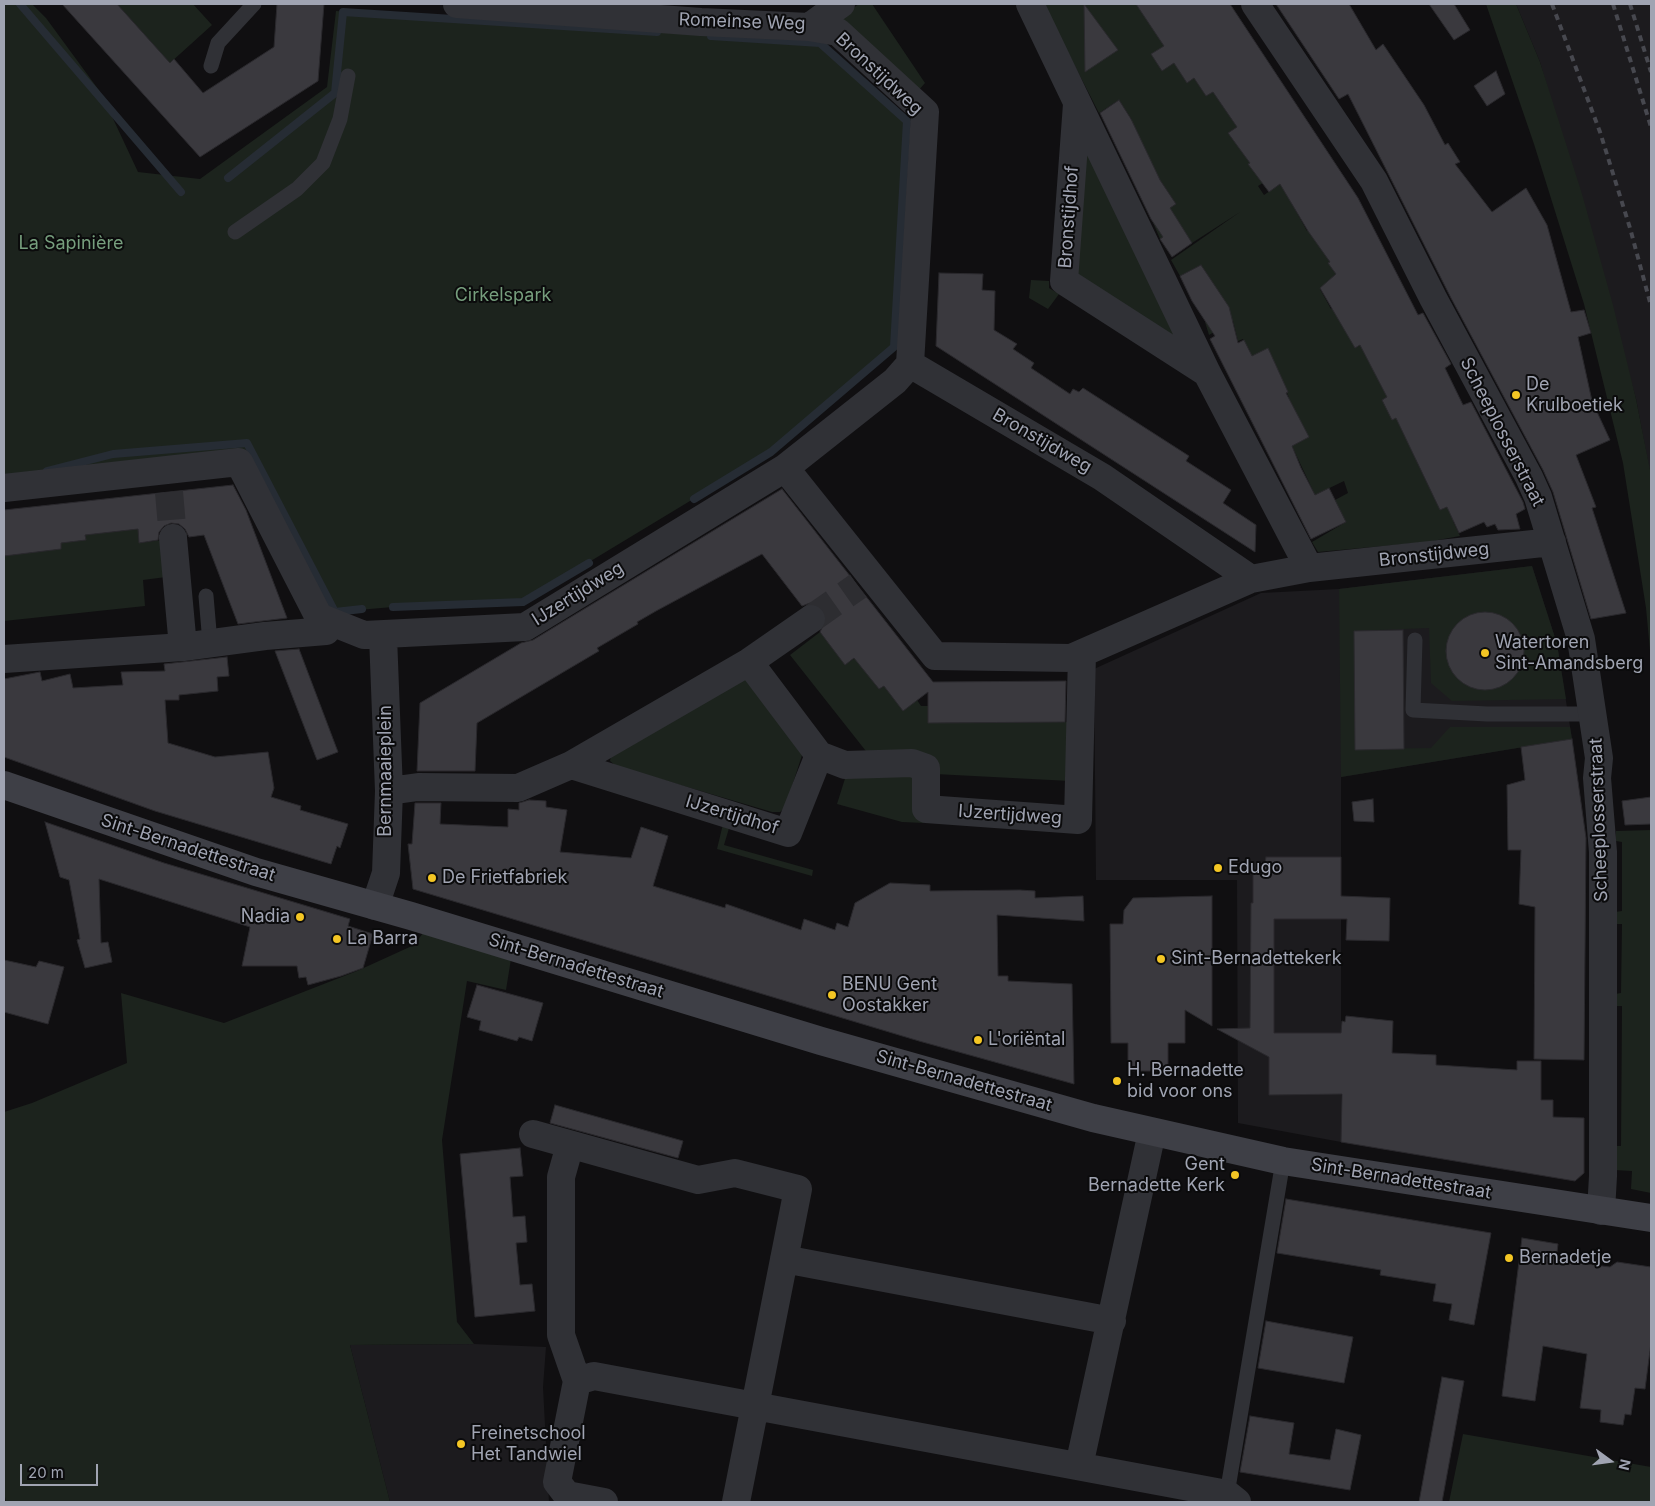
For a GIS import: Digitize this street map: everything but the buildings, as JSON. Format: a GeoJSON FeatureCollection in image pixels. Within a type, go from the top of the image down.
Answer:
{"type":"FeatureCollection","features":[{"type":"Feature","properties":{"kind":"street","name":"Romeinse Weg"},"geometry":{"type":"LineString","coordinates":[[457,4],[580,8],[701,22],[809,27],[841,4]]}},
{"type":"Feature","properties":{"kind":"street","name":"Bronstijdhof"},"geometry":{"type":"LineString","coordinates":[[1030,4],[1207,374],[1309,568]]}},
{"type":"Feature","properties":{"kind":"street","name":"Scheeplosserstraat"},"geometry":{"type":"LineString","coordinates":[[1255,4],[1374,181],[1529,477],[1538,497],[1580,639],[1594,714],[1599,758],[1597,778],[1603,852],[1603,1176],[1600,1210]]}},
{"type":"Feature","properties":{"kind":"street","name":"Bronstijdweg"},"geometry":{"type":"LineString","coordinates":[[809,27],[838,32],[925,112],[910,364],[1102,476],[1251,578],[1309,568],[1552,542]]}},
{"type":"Feature","properties":{"kind":"street","name":"Bronstijdhof"},"geometry":{"type":"LineString","coordinates":[[1077,102],[1064,281],[1207,374]]}},
{"type":"Feature","properties":{"kind":"street","name":"IJzertijdweg"},"geometry":{"type":"LineString","coordinates":[[323,624],[364,635],[383,636],[525,627],[785,468],[896,381],[910,364]]}},
{"type":"Feature","properties":{"kind":"street"},"geometry":{"type":"LineString","coordinates":[[4,488],[168,481],[239,462],[323,624],[265,636],[196,645],[4,659]]}},
{"type":"Feature","properties":{"kind":"street"},"geometry":{"type":"LineString","coordinates":[[785,468],[866,581],[935,656],[1071,658],[1251,578]]}},
{"type":"Feature","properties":{"kind":"street"},"geometry":{"type":"LineString","coordinates":[[173,538],[196,645]]}},
{"type":"Feature","properties":{"kind":"street"},"geometry":{"type":"LineString","coordinates":[[388,791],[418,787],[518,788],[571,766],[749,662],[811,619]]}},
{"type":"Feature","properties":{"kind":"street","name":"Bernmaaieplein"},"geometry":{"type":"LineString","coordinates":[[375,906],[386,873],[388,791],[383,636]]}},
{"type":"Feature","properties":{"kind":"street","name":"IJzertijdweg"},"geometry":{"type":"LineString","coordinates":[[819,755],[845,765],[912,763],[926,768],[926,809],[1078,820],[1082,654]]}},
{"type":"Feature","properties":{"kind":"street"},"geometry":{"type":"LineString","coordinates":[[749,662],[819,755]]}},
{"type":"Feature","properties":{"kind":"street","name":"IJzertijdhof"},"geometry":{"type":"LineString","coordinates":[[571,766],[788,832],[819,755]]}},
{"type":"Feature","properties":{"kind":"street","name":"Sint-Bernadettestraat"},"geometry":{"type":"LineString","coordinates":[[4,785],[256,872],[840,1046],[1093,1118],[1283,1161],[1651,1218]]}},
{"type":"Feature","properties":{"kind":"street"},"geometry":{"type":"LineString","coordinates":[[1079,1466],[1152,1132]]}},
{"type":"Feature","properties":{"kind":"street"},"geometry":{"type":"LineString","coordinates":[[533,1134],[698,1180],[735,1173],[798,1189],[736,1502]]}},
{"type":"Feature","properties":{"kind":"street"},"geometry":{"type":"LineString","coordinates":[[570,1145],[561,1177],[561,1335],[577,1381],[557,1482],[567,1495],[601,1502]]}},
{"type":"Feature","properties":{"kind":"street"},"geometry":{"type":"LineString","coordinates":[[784,1259],[1112,1321]]}},
{"type":"Feature","properties":{"kind":"street"},"geometry":{"type":"LineString","coordinates":[[577,1381],[594,1376],[1079,1466],[1232,1498]]}},
{"type":"Feature","properties":{"kind":"lane"},"geometry":{"type":"LineString","coordinates":[[211,66],[218,43],[254,4]]}},
{"type":"Feature","properties":{"kind":"lane"},"geometry":{"type":"LineString","coordinates":[[235,232],[297,189],[323,163],[340,119],[348,76]]}},
{"type":"Feature","properties":{"kind":"lane"},"geometry":{"type":"LineString","coordinates":[[196,645],[206,596]]}},
{"type":"Feature","properties":{"kind":"lane"},"geometry":{"type":"LineString","coordinates":[[1415,640],[1413,710],[1487,714],[1594,714]]}},
{"type":"Feature","properties":{"kind":"lane"},"geometry":{"type":"LineString","coordinates":[[1232,1498],[1283,1161]]}},
{"type":"Feature","properties":{"kind":"shaded area"},"geometry":{"type":"Polygon","coordinates":[[[1516,4],[1651,4],[1651,478],[1636,399],[1540,62],[1516,4]]]}},
{"type":"Feature","properties":{"kind":"shaded area","name":"Edugo"},"geometry":{"type":"Polygon","coordinates":[[[1532,566],[1557,644],[1572,739],[1341,777],[1341,1142],[1238,1123],[1237,880],[1096,880],[1094,669],[1261,593],[1339,589],[1532,566]]]}},
{"type":"Feature","properties":{"kind":"shaded area","name":"Freinetschool Het Tandwiel"},"geometry":{"type":"Polygon","coordinates":[[[474,1344],[546,1347],[543,1387],[549,1502],[390,1502],[350,1345],[474,1344]]]}},
{"type":"Feature","properties":{"kind":"green space","name":"Cirkelspark"},"geometry":{"type":"Polygon","coordinates":[[[4,4],[32,4],[46,18],[101,93],[138,172],[200,179],[327,87],[336,11],[820,43],[907,121],[894,347],[771,452],[523,602],[393,607],[335,612],[242,454],[4,485],[4,4]]]}},
{"type":"Feature","properties":{"kind":"green space"},"geometry":{"type":"Polygon","coordinates":[[[117,4],[193,4],[212,25],[170,63],[117,4]]]}},
{"type":"Feature","properties":{"kind":"green space"},"geometry":{"type":"Polygon","coordinates":[[[859,4],[872,4],[925,83],[918,91],[842,20],[843,15],[859,4]]]}},
{"type":"Feature","properties":{"kind":"green space"},"geometry":{"type":"Polygon","coordinates":[[[1043,4],[1148,4],[1144,6],[1169,56],[1158,64],[1162,71],[1209,40],[1187,83],[1194,78],[1206,96],[1213,92],[1237,127],[1228,133],[1234,141],[1258,158],[1248,164],[1282,171],[1258,186],[1264,195],[1327,152],[1291,202],[1307,231],[1312,229],[1336,274],[1320,289],[1331,309],[1366,291],[1355,348],[1375,338],[1389,396],[1382,400],[1392,419],[1401,415],[1424,456],[1416,460],[1440,510],[1450,506],[1462,516],[1453,521],[1460,536],[1427,542],[1318,552],[1312,542],[1346,522],[1335,500],[1348,493],[1344,481],[1315,495],[1292,446],[1281,403],[1289,398],[1284,385],[1248,353],[1250,351],[1243,339],[1238,341],[1233,321],[1209,335],[1205,322],[1226,304],[1201,265],[1180,276],[1171,260],[1240,212],[1192,243],[1180,226],[1160,239],[1152,220],[1176,204],[1160,180],[1129,122],[1132,120],[1119,100],[1099,113],[1043,4]]]}},
{"type":"Feature","properties":{"kind":"green space"},"geometry":{"type":"Polygon","coordinates":[[[1486,4],[1516,4],[1540,62],[1582,194],[1613,305],[1636,399],[1651,475],[1651,661],[1646,608],[1623,463],[1584,304],[1534,144],[1486,4]]]}},
{"type":"Feature","properties":{"kind":"green space"},"geometry":{"type":"Polygon","coordinates":[[[1084,147],[1179,340],[1076,273],[1084,147]]]}},
{"type":"Feature","properties":{"kind":"green space"},"geometry":{"type":"Polygon","coordinates":[[[1031,280],[1049,281],[1049,288],[1059,294],[1048,309],[1029,298],[1031,280]]]}},
{"type":"Feature","properties":{"kind":"green space"},"geometry":{"type":"Polygon","coordinates":[[[138,529],[139,543],[162,540],[166,577],[143,580],[145,606],[4,621],[4,556],[61,549],[61,543],[86,540],[85,535],[138,529]]]}},
{"type":"Feature","properties":{"kind":"green space"},"geometry":{"type":"Polygon","coordinates":[[[1532,566],[1557,644],[1566,699],[1452,701],[1431,683],[1429,628],[1355,631],[1355,749],[1431,748],[1450,727],[1570,727],[1572,739],[1341,777],[1339,589],[1532,566]]]}},
{"type":"Feature","properties":{"kind":"green space"},"geometry":{"type":"Polygon","coordinates":[[[820,632],[846,664],[855,658],[879,689],[886,685],[917,700],[921,706],[928,706],[928,723],[1070,722],[1070,781],[935,774],[873,760],[790,655],[820,632]]]}},
{"type":"Feature","properties":{"kind":"green space"},"geometry":{"type":"Polygon","coordinates":[[[749,679],[803,752],[785,808],[780,812],[772,812],[616,766],[610,761],[611,756],[731,681],[749,679]]]}},
{"type":"Feature","properties":{"kind":"green space"},"geometry":{"type":"Polygon","coordinates":[[[848,769],[922,774],[924,823],[902,822],[837,804],[848,769]]]}},
{"type":"Feature","properties":{"kind":"green space"},"geometry":{"type":"Polygon","coordinates":[[[723,824],[730,825],[724,845],[813,870],[812,876],[717,849],[723,824]]]}},
{"type":"Feature","properties":{"kind":"green space"},"geometry":{"type":"Polygon","coordinates":[[[1651,830],[1651,1193],[1631,1189],[1632,1171],[1614,1170],[1614,1146],[1621,1146],[1622,1006],[1614,1006],[1615,994],[1621,993],[1622,924],[1615,924],[1615,912],[1622,911],[1622,842],[1616,841],[1616,831],[1651,830]]]}},
{"type":"Feature","properties":{"kind":"green space"},"geometry":{"type":"Polygon","coordinates":[[[423,933],[511,959],[506,990],[467,981],[442,1140],[457,1322],[474,1344],[350,1345],[390,1502],[6,1502],[4,1492],[4,1112],[32,1103],[127,1063],[121,993],[224,1023],[357,971],[414,945],[423,933]]]}},
{"type":"Feature","properties":{"kind":"green space"},"geometry":{"type":"Polygon","coordinates":[[[1463,1434],[1651,1467],[1651,1502],[1449,1502],[1463,1434]]]}},
{"type":"Feature","properties":{"kind":"waterway"},"geometry":{"type":"LineString","coordinates":[[20,4],[181,192]]}},
{"type":"Feature","properties":{"kind":"waterway"},"geometry":{"type":"LineString","coordinates":[[228,178],[335,93],[343,12],[657,32]]}},
{"type":"Feature","properties":{"kind":"waterway"},"geometry":{"type":"LineString","coordinates":[[694,499],[771,452],[894,347],[907,121],[820,43],[711,36]]}},
{"type":"Feature","properties":{"kind":"waterway"},"geometry":{"type":"LineString","coordinates":[[47,471],[113,454],[247,443],[335,612],[362,609]]}},
{"type":"Feature","properties":{"kind":"waterway"},"geometry":{"type":"LineString","coordinates":[[393,607],[523,602],[589,563]]}},
{"type":"Feature","properties":{"kind":"tunnel"},"geometry":{"type":"LineString","coordinates":[[169,492],[173,538]]}},
{"type":"Feature","properties":{"kind":"tunnel"},"geometry":{"type":"LineString","coordinates":[[811,619],[858,586]]}},
{"type":"Feature","properties":{"kind":"railway"},"geometry":{"type":"LineString","coordinates":[[1552,4],[1600,132],[1630,228],[1651,306]]}},
{"type":"Feature","properties":{"kind":"railway"},"geometry":{"type":"LineString","coordinates":[[1613,4],[1651,127]]}},
{"type":"Feature","properties":{"kind":"railway"},"geometry":{"type":"LineString","coordinates":[[1630,4],[1651,72]]}},
{"type":"Feature","properties":{"kind":"place","name":"De Krulboetiek"},"geometry":{"type":"Point","coordinates":[1516,395]}},
{"type":"Feature","properties":{"kind":"place","name":"Watertoren Sint-Amandsberg"},"geometry":{"type":"Point","coordinates":[1485,653]}},
{"type":"Feature","properties":{"kind":"place","name":"Edugo"},"geometry":{"type":"Point","coordinates":[1218,868]}},
{"type":"Feature","properties":{"kind":"place","name":"De Frietfabriek"},"geometry":{"type":"Point","coordinates":[432,878]}},
{"type":"Feature","properties":{"kind":"place","name":"Nadia"},"geometry":{"type":"Point","coordinates":[300,917]}},
{"type":"Feature","properties":{"kind":"place","name":"La Barra"},"geometry":{"type":"Point","coordinates":[337,939]}},
{"type":"Feature","properties":{"kind":"place","name":"Sint-Bernadettekerk"},"geometry":{"type":"Point","coordinates":[1161,959]}},
{"type":"Feature","properties":{"kind":"place","name":"BENU Gent Oostakker"},"geometry":{"type":"Point","coordinates":[832,995]}},
{"type":"Feature","properties":{"kind":"place","name":"L'oriëntal"},"geometry":{"type":"Point","coordinates":[978,1040]}},
{"type":"Feature","properties":{"kind":"place","name":"H. Bernadette bid voor ons"},"geometry":{"type":"Point","coordinates":[1117,1081]}},
{"type":"Feature","properties":{"kind":"place","name":"Gent Bernadette Kerk"},"geometry":{"type":"Point","coordinates":[1235,1175]}},
{"type":"Feature","properties":{"kind":"place","name":"Bernadetje"},"geometry":{"type":"Point","coordinates":[1509,1258]}},
{"type":"Feature","properties":{"kind":"place","name":"Freinetschool Het Tandwiel"},"geometry":{"type":"Point","coordinates":[461,1444]}},
{"type":"Feature","properties":{"kind":"park label","name":"La Sapinière"},"geometry":{"type":"Point","coordinates":[71,244]}}]}
